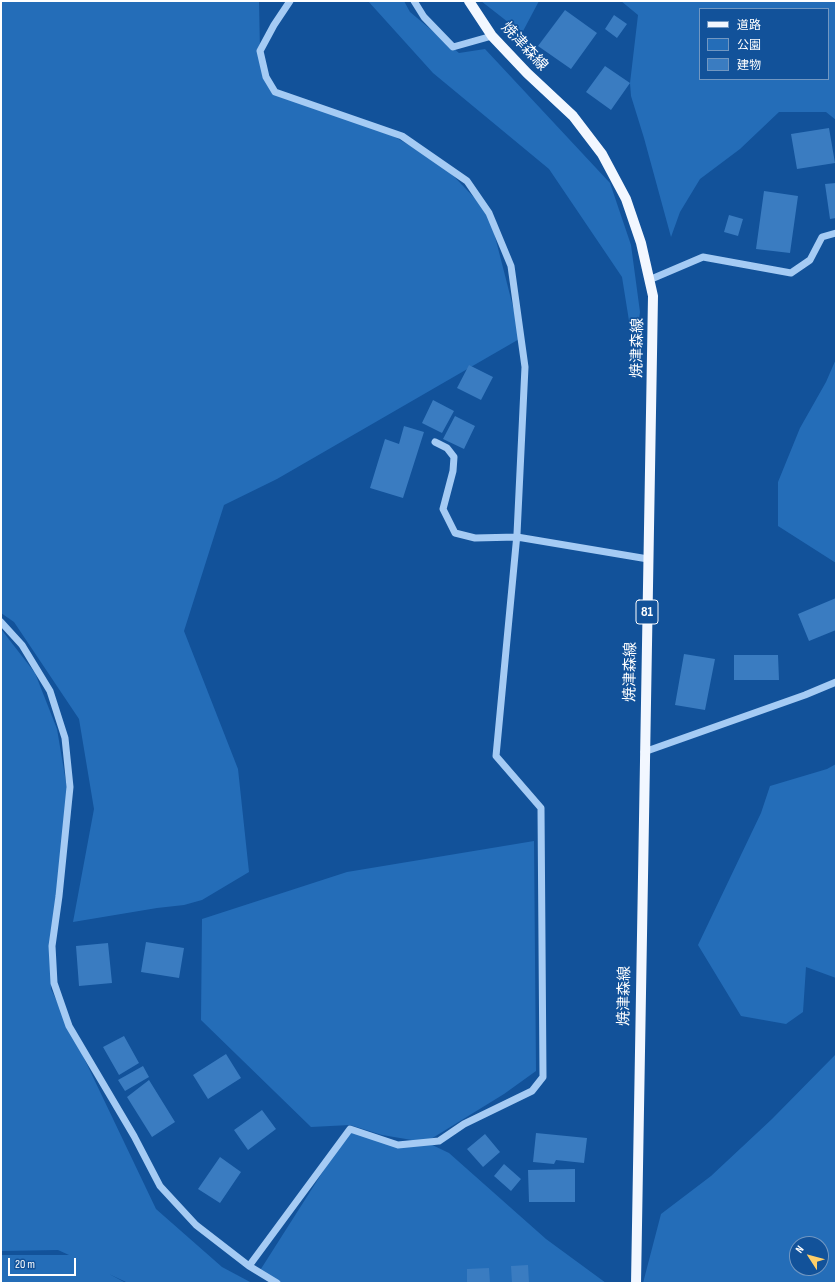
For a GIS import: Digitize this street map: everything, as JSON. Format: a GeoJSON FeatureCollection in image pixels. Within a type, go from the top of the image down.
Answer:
{"type":"FeatureCollection","features":[{"type":"Feature","properties":{"kind":"main road","name":"焼津森線"},"geometry":{"type":"LineString","coordinates":[[469,1],[492,36],[527,73],[573,116],[602,154],[626,198],[641,243],[653,296],[636,1283]]}},
{"type":"Feature","properties":{"kind":"street"},"geometry":{"type":"LineString","coordinates":[[249,1266],[350,1129],[398,1145],[439,1141],[464,1124],[532,1092],[543,1077],[541,808],[496,756],[517,537],[525,367],[511,266],[489,213],[466,181],[402,136],[275,92],[266,77],[260,51],[274,25],[290,1]]}},
{"type":"Feature","properties":{"kind":"street"},"geometry":{"type":"LineString","coordinates":[[414,1],[424,17],[453,47],[492,36]]}},
{"type":"Feature","properties":{"kind":"street"},"geometry":{"type":"LineString","coordinates":[[649,280],[703,257],[791,273],[810,260],[822,237],[836,233]]}},
{"type":"Feature","properties":{"kind":"street"},"geometry":{"type":"LineString","coordinates":[[435,442],[447,448],[454,457],[453,471],[443,509],[455,533],[475,538],[517,537],[648,559]]}},
{"type":"Feature","properties":{"kind":"street"},"geometry":{"type":"LineString","coordinates":[[1,622],[22,645],[50,691],[65,738],[70,787],[59,896],[52,946],[54,983],[69,1026],[134,1136],[160,1186],[196,1225],[249,1266],[277,1283]]}},
{"type":"Feature","properties":{"kind":"street"},"geometry":{"type":"LineString","coordinates":[[644,752],[805,695],[836,682]]}},
{"type":"Feature","properties":{"kind":"green space"},"geometry":{"type":"Polygon","coordinates":[[[1,1],[259,1],[260,51],[275,92],[381,129],[442,164],[489,213],[521,338],[277,479],[224,505],[184,631],[238,769],[249,872],[202,900],[184,905],[73,922],[94,809],[79,719],[14,622],[1,613],[1,1]]]}},
{"type":"Feature","properties":{"kind":"green space"},"geometry":{"type":"Polygon","coordinates":[[[368,1],[404,1],[410,12],[459,53],[485,49],[610,183],[631,245],[640,312],[634,352],[622,277],[549,169],[433,73],[368,1]]]}},
{"type":"Feature","properties":{"kind":"green space"},"geometry":{"type":"Polygon","coordinates":[[[481,1],[539,1],[522,33],[481,1]]]}},
{"type":"Feature","properties":{"kind":"green space"},"geometry":{"type":"Polygon","coordinates":[[[621,1],[836,1],[836,120],[826,112],[779,112],[740,149],[700,179],[680,212],[671,237],[631,96],[630,83],[638,15],[621,1]]]}},
{"type":"Feature","properties":{"kind":"green space"},"geometry":{"type":"Polygon","coordinates":[[[836,359],[836,563],[778,526],[778,482],[800,428],[826,382],[836,359]]]}},
{"type":"Feature","properties":{"kind":"green space"},"geometry":{"type":"Polygon","coordinates":[[[1,629],[35,673],[57,729],[69,800],[52,927],[51,989],[156,1209],[222,1267],[252,1283],[128,1283],[109,1274],[126,1283],[1,1283],[1,1255],[69,1255],[58,1250],[1,1251],[1,629]]]}},
{"type":"Feature","properties":{"kind":"green space"},"geometry":{"type":"Polygon","coordinates":[[[836,764],[836,978],[806,967],[803,1012],[786,1024],[741,1016],[698,945],[761,813],[770,786],[827,769],[836,764]]]}},
{"type":"Feature","properties":{"kind":"green space"},"geometry":{"type":"Polygon","coordinates":[[[534,841],[536,1071],[504,1094],[426,1142],[449,1153],[546,1239],[606,1283],[278,1283],[259,1272],[350,1129],[398,1145],[424,1142],[382,1135],[350,1125],[311,1127],[201,1020],[202,919],[347,872],[534,841]]]}},
{"type":"Feature","properties":{"kind":"green space"},"geometry":{"type":"Polygon","coordinates":[[[836,1054],[836,1283],[643,1283],[661,1214],[711,1176],[772,1119],[836,1054]]]}},
{"type":"Feature","properties":{"kind":"building"},"geometry":{"type":"Polygon","coordinates":[[[565,10],[597,33],[571,69],[538,46],[565,10]]]}},
{"type":"Feature","properties":{"kind":"building"},"geometry":{"type":"Polygon","coordinates":[[[614,15],[627,24],[617,38],[605,29],[614,15]]]}},
{"type":"Feature","properties":{"kind":"building"},"geometry":{"type":"Polygon","coordinates":[[[605,66],[630,83],[611,110],[586,92],[605,66]]]}},
{"type":"Feature","properties":{"kind":"building"},"geometry":{"type":"Polygon","coordinates":[[[829,128],[835,163],[797,169],[791,134],[829,128]]]}},
{"type":"Feature","properties":{"kind":"building"},"geometry":{"type":"Polygon","coordinates":[[[836,183],[836,218],[830,219],[825,184],[836,183]]]}},
{"type":"Feature","properties":{"kind":"building"},"geometry":{"type":"Polygon","coordinates":[[[764,191],[798,196],[790,253],[756,249],[764,191]]]}},
{"type":"Feature","properties":{"kind":"building"},"geometry":{"type":"Polygon","coordinates":[[[729,215],[743,219],[738,236],[724,232],[729,215]]]}},
{"type":"Feature","properties":{"kind":"building"},"geometry":{"type":"Polygon","coordinates":[[[469,365],[493,377],[481,400],[457,388],[469,365]]]}},
{"type":"Feature","properties":{"kind":"building"},"geometry":{"type":"Polygon","coordinates":[[[433,400],[454,411],[442,433],[422,423],[433,400]]]}},
{"type":"Feature","properties":{"kind":"building"},"geometry":{"type":"Polygon","coordinates":[[[455,416],[475,426],[464,449],[443,439],[455,416]]]}},
{"type":"Feature","properties":{"kind":"building"},"geometry":{"type":"Polygon","coordinates":[[[404,426],[424,432],[403,498],[370,488],[385,439],[399,444],[404,426]]]}},
{"type":"Feature","properties":{"kind":"building"},"geometry":{"type":"Polygon","coordinates":[[[836,598],[836,630],[809,641],[798,614],[836,598]]]}},
{"type":"Feature","properties":{"kind":"building"},"geometry":{"type":"Polygon","coordinates":[[[684,654],[715,659],[705,710],[675,705],[684,654]]]}},
{"type":"Feature","properties":{"kind":"building"},"geometry":{"type":"Polygon","coordinates":[[[734,655],[778,655],[779,680],[734,680],[734,655]]]}},
{"type":"Feature","properties":{"kind":"building"},"geometry":{"type":"Polygon","coordinates":[[[146,942],[184,948],[179,978],[141,972],[146,942]]]}},
{"type":"Feature","properties":{"kind":"building"},"geometry":{"type":"Polygon","coordinates":[[[108,943],[112,983],[79,986],[76,946],[108,943]]]}},
{"type":"Feature","properties":{"kind":"building"},"geometry":{"type":"Polygon","coordinates":[[[124,1036],[139,1063],[119,1075],[103,1047],[124,1036]]]}},
{"type":"Feature","properties":{"kind":"building"},"geometry":{"type":"Polygon","coordinates":[[[226,1054],[241,1078],[208,1099],[193,1075],[226,1054]]]}},
{"type":"Feature","properties":{"kind":"building"},"geometry":{"type":"Polygon","coordinates":[[[143,1066],[149,1077],[125,1091],[118,1080],[143,1066]]]}},
{"type":"Feature","properties":{"kind":"building"},"geometry":{"type":"Polygon","coordinates":[[[149,1080],[175,1122],[152,1137],[127,1097],[149,1080]]]}},
{"type":"Feature","properties":{"kind":"building"},"geometry":{"type":"Polygon","coordinates":[[[262,1110],[276,1129],[248,1150],[234,1130],[262,1110]]]}},
{"type":"Feature","properties":{"kind":"building"},"geometry":{"type":"Polygon","coordinates":[[[536,1133],[587,1138],[584,1163],[556,1160],[554,1164],[533,1162],[536,1133]]]}},
{"type":"Feature","properties":{"kind":"building"},"geometry":{"type":"Polygon","coordinates":[[[485,1134],[500,1152],[483,1167],[467,1149],[485,1134]]]}},
{"type":"Feature","properties":{"kind":"building"},"geometry":{"type":"Polygon","coordinates":[[[220,1157],[241,1172],[220,1203],[198,1189],[220,1157]]]}},
{"type":"Feature","properties":{"kind":"building"},"geometry":{"type":"Polygon","coordinates":[[[504,1164],[521,1179],[511,1191],[494,1176],[504,1164]]]}},
{"type":"Feature","properties":{"kind":"building"},"geometry":{"type":"Polygon","coordinates":[[[575,1169],[575,1202],[529,1202],[528,1170],[575,1169]]]}},
{"type":"Feature","properties":{"kind":"building"},"geometry":{"type":"Polygon","coordinates":[[[528,1265],[529,1283],[512,1283],[511,1266],[528,1265]]]}},
{"type":"Feature","properties":{"kind":"building"},"geometry":{"type":"Polygon","coordinates":[[[489,1268],[490,1283],[467,1283],[467,1269],[489,1268]]]}}]}
